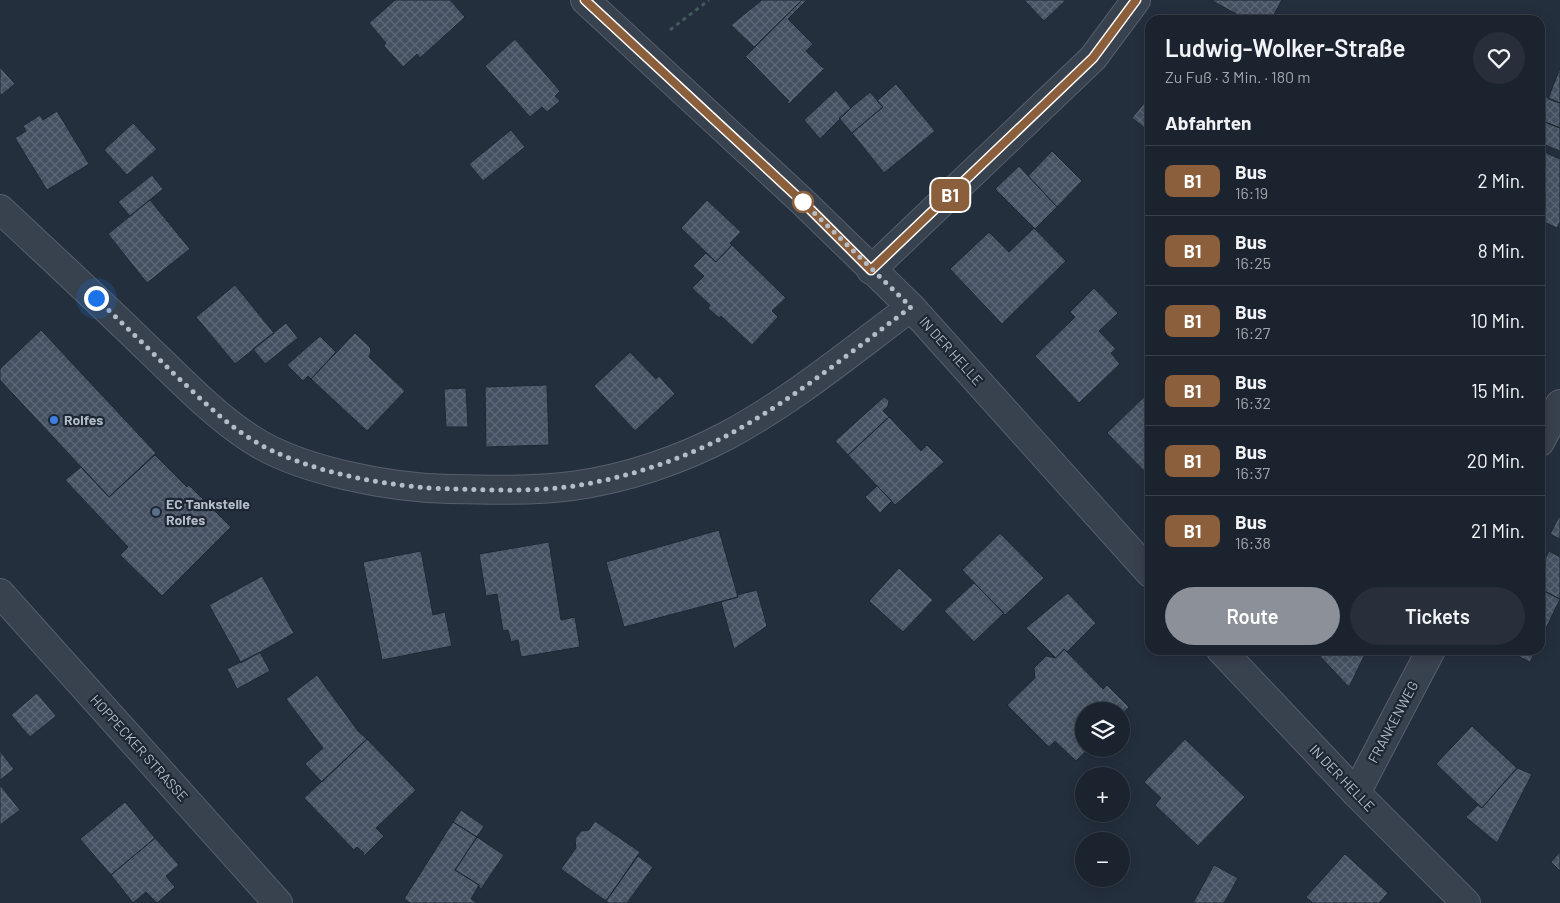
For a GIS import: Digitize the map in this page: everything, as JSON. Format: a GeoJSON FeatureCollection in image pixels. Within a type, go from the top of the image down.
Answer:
{"type":"FeatureCollection","features":[{"type":"Feature","properties":{"kind":"street","name":"IN DER HELLE"},"geometry":{"type":"LineString","coordinates":[[584,0],[803,202],[911,307],[1145,567]]}},
{"type":"Feature","properties":{"kind":"street"},"geometry":{"type":"LineString","coordinates":[[871,270],[1093,58],[1136,0]]}},
{"type":"Feature","properties":{"kind":"street"},"geometry":{"type":"LineString","coordinates":[[0,209],[96,298],[201,400],[252,440],[285,457],[326,469],[406,487],[499,490],[574,486],[626,474],[667,461],[728,436],[755,419],[806,385],[911,307]]}},
{"type":"Feature","properties":{"kind":"street"},"geometry":{"type":"LineString","coordinates":[[1545,432],[1560,404]]}},
{"type":"Feature","properties":{"kind":"street","name":"HOPPECKER STRASSE"},"geometry":{"type":"LineString","coordinates":[[0,593],[278,903]]}},
{"type":"Feature","properties":{"kind":"street","name":"IN DER HELLE"},"geometry":{"type":"LineString","coordinates":[[1226,655],[1356,793],[1466,903]]}},
{"type":"Feature","properties":{"kind":"street","name":"FRANKENWEG"},"geometry":{"type":"LineString","coordinates":[[1356,793],[1428,655]]}},
{"type":"Feature","properties":{"kind":"path"},"geometry":{"type":"LineString","coordinates":[[641,52],[709,0]]}},
{"type":"Feature","properties":{"kind":"building"},"geometry":{"type":"Polygon","coordinates":[[[395,0],[450,0],[465,17],[420,58],[417,54],[403,67],[384,46],[386,43],[369,23],[395,0]]]}},
{"type":"Feature","properties":{"kind":"building"},"geometry":{"type":"Polygon","coordinates":[[[762,0],[802,0],[754,47],[731,25],[762,0]]]}},
{"type":"Feature","properties":{"kind":"building"},"geometry":{"type":"Polygon","coordinates":[[[802,0],[807,0],[788,19],[813,44],[806,51],[825,68],[789,104],[787,102],[789,101],[746,57],[744,58],[802,0]]]}},
{"type":"Feature","properties":{"kind":"building"},"geometry":{"type":"Polygon","coordinates":[[[1024,0],[1066,0],[1044,21],[1024,0]]]}},
{"type":"Feature","properties":{"kind":"building"},"geometry":{"type":"Polygon","coordinates":[[[1211,0],[1282,0],[1274,15],[1238,15],[1211,0]]]}},
{"type":"Feature","properties":{"kind":"building"},"geometry":{"type":"Polygon","coordinates":[[[515,39],[560,91],[555,96],[560,101],[547,112],[542,107],[530,117],[485,66],[515,39]]]}},
{"type":"Feature","properties":{"kind":"building"},"geometry":{"type":"Polygon","coordinates":[[[0,67],[15,84],[0,96],[0,67]]]}},
{"type":"Feature","properties":{"kind":"building"},"geometry":{"type":"Polygon","coordinates":[[[1560,68],[1560,103],[1548,99],[1560,68]]]}},
{"type":"Feature","properties":{"kind":"building"},"geometry":{"type":"Polygon","coordinates":[[[896,84],[935,131],[884,173],[852,133],[883,107],[877,101],[896,84]]]}},
{"type":"Feature","properties":{"kind":"building"},"geometry":{"type":"Polygon","coordinates":[[[836,90],[851,108],[820,139],[804,120],[836,90]]]}},
{"type":"Feature","properties":{"kind":"building"},"geometry":{"type":"Polygon","coordinates":[[[870,92],[883,107],[852,133],[839,118],[870,92]]]}},
{"type":"Feature","properties":{"kind":"building"},"geometry":{"type":"Polygon","coordinates":[[[1545,96],[1560,103],[1560,128],[1545,122],[1545,96]]]}},
{"type":"Feature","properties":{"kind":"building"},"geometry":{"type":"Polygon","coordinates":[[[1145,102],[1145,128],[1132,118],[1145,102]]]}},
{"type":"Feature","properties":{"kind":"building"},"geometry":{"type":"Polygon","coordinates":[[[57,111],[89,164],[47,190],[15,138],[26,131],[23,126],[40,115],[43,120],[57,111]]]}},
{"type":"Feature","properties":{"kind":"building"},"geometry":{"type":"Polygon","coordinates":[[[1545,122],[1560,128],[1560,151],[1545,145],[1545,122]]]}},
{"type":"Feature","properties":{"kind":"building"},"geometry":{"type":"Polygon","coordinates":[[[133,123],[157,149],[127,175],[104,150],[133,123]]]}},
{"type":"Feature","properties":{"kind":"building"},"geometry":{"type":"Polygon","coordinates":[[[511,130],[525,147],[483,181],[469,164],[511,130]]]}},
{"type":"Feature","properties":{"kind":"building"},"geometry":{"type":"Polygon","coordinates":[[[1052,151],[1082,181],[1057,207],[1028,176],[1052,151]]]}},
{"type":"Feature","properties":{"kind":"building"},"geometry":{"type":"Polygon","coordinates":[[[1545,152],[1560,159],[1560,222],[1557,228],[1545,222],[1545,152]]]}},
{"type":"Feature","properties":{"kind":"building"},"geometry":{"type":"Polygon","coordinates":[[[1019,166],[1057,207],[1035,229],[995,189],[1019,166]]]}},
{"type":"Feature","properties":{"kind":"building"},"geometry":{"type":"Polygon","coordinates":[[[152,175],[163,189],[130,216],[118,202],[152,175]]]}},
{"type":"Feature","properties":{"kind":"building"},"geometry":{"type":"Polygon","coordinates":[[[150,200],[190,249],[147,283],[108,234],[150,200]]]}},
{"type":"Feature","properties":{"kind":"building"},"geometry":{"type":"Polygon","coordinates":[[[707,200],[741,232],[716,262],[681,228],[707,200]]]}},
{"type":"Feature","properties":{"kind":"building"},"geometry":{"type":"Polygon","coordinates":[[[1034,228],[1066,261],[1002,324],[950,269],[989,232],[1009,252],[1034,228]]]}},
{"type":"Feature","properties":{"kind":"building"},"geometry":{"type":"Polygon","coordinates":[[[732,245],[786,298],[772,311],[778,317],[752,345],[721,316],[719,318],[708,308],[710,305],[692,288],[704,276],[693,266],[706,253],[716,262],[732,245]]]}},
{"type":"Feature","properties":{"kind":"building"},"geometry":{"type":"Polygon","coordinates":[[[235,285],[274,333],[235,364],[196,317],[235,285]]]}},
{"type":"Feature","properties":{"kind":"building"},"geometry":{"type":"Polygon","coordinates":[[[1094,288],[1118,313],[1099,331],[1116,349],[1111,353],[1120,364],[1079,403],[1035,356],[1075,317],[1070,312],[1094,288]]]}},
{"type":"Feature","properties":{"kind":"building"},"geometry":{"type":"Polygon","coordinates":[[[286,323],[298,338],[265,364],[253,349],[286,323]]]}},
{"type":"Feature","properties":{"kind":"building"},"geometry":{"type":"Polygon","coordinates":[[[41,330],[156,453],[109,497],[0,380],[0,369],[41,330]]]}},
{"type":"Feature","properties":{"kind":"building"},"geometry":{"type":"Polygon","coordinates":[[[355,333],[370,347],[369,357],[405,391],[367,431],[311,379],[355,333]]]}},
{"type":"Feature","properties":{"kind":"building"},"geometry":{"type":"Polygon","coordinates":[[[320,336],[336,352],[311,379],[308,376],[303,381],[287,365],[320,336]]]}},
{"type":"Feature","properties":{"kind":"building"},"geometry":{"type":"Polygon","coordinates":[[[630,352],[656,379],[659,376],[675,394],[635,431],[594,386],[630,352]]]}},
{"type":"Feature","properties":{"kind":"building"},"geometry":{"type":"Polygon","coordinates":[[[547,385],[549,445],[486,447],[485,387],[547,385]]]}},
{"type":"Feature","properties":{"kind":"building"},"geometry":{"type":"Polygon","coordinates":[[[466,388],[468,427],[446,427],[444,389],[466,388]]]}},
{"type":"Feature","properties":{"kind":"building"},"geometry":{"type":"Polygon","coordinates":[[[1145,396],[1145,472],[1107,433],[1145,396]]]}},
{"type":"Feature","properties":{"kind":"building"},"geometry":{"type":"Polygon","coordinates":[[[884,397],[889,400],[888,406],[883,411],[889,417],[848,455],[835,441],[884,397]]]}},
{"type":"Feature","properties":{"kind":"building"},"geometry":{"type":"Polygon","coordinates":[[[889,417],[921,451],[927,445],[944,462],[895,505],[848,455],[889,417]]]}},
{"type":"Feature","properties":{"kind":"building","name":"EC Tankstelle Rolfes"},"geometry":{"type":"Polygon","coordinates":[[[155,455],[187,487],[189,485],[231,527],[162,596],[120,555],[128,547],[65,480],[81,467],[109,497],[155,455]]]}},
{"type":"Feature","properties":{"kind":"building"},"geometry":{"type":"Polygon","coordinates":[[[877,486],[892,501],[880,513],[865,497],[877,486]]]}},
{"type":"Feature","properties":{"kind":"building"},"geometry":{"type":"Polygon","coordinates":[[[1560,515],[1560,539],[1550,534],[1560,515]]]}},
{"type":"Feature","properties":{"kind":"building"},"geometry":{"type":"Polygon","coordinates":[[[719,530],[738,597],[624,627],[606,562],[719,530]]]}},
{"type":"Feature","properties":{"kind":"building"},"geometry":{"type":"Polygon","coordinates":[[[1000,533],[1044,578],[1005,615],[962,570],[1000,533]]]}},
{"type":"Feature","properties":{"kind":"building"},"geometry":{"type":"Polygon","coordinates":[[[549,542],[561,620],[575,617],[580,647],[521,657],[518,640],[511,642],[508,630],[503,631],[497,594],[486,596],[479,554],[549,542]]]}},
{"type":"Feature","properties":{"kind":"building"},"geometry":{"type":"Polygon","coordinates":[[[421,551],[433,615],[445,612],[452,646],[382,660],[363,562],[421,551]]]}},
{"type":"Feature","properties":{"kind":"building"},"geometry":{"type":"Polygon","coordinates":[[[1549,551],[1560,557],[1560,599],[1545,592],[1545,559],[1549,551]]]}},
{"type":"Feature","properties":{"kind":"building"},"geometry":{"type":"Polygon","coordinates":[[[899,568],[933,600],[903,632],[869,601],[899,568]]]}},
{"type":"Feature","properties":{"kind":"building"},"geometry":{"type":"Polygon","coordinates":[[[262,576],[294,633],[241,663],[209,605],[262,576]]]}},
{"type":"Feature","properties":{"kind":"building"},"geometry":{"type":"Polygon","coordinates":[[[974,583],[1004,613],[974,642],[944,611],[974,583]]]}},
{"type":"Feature","properties":{"kind":"building"},"geometry":{"type":"Polygon","coordinates":[[[757,590],[767,626],[734,649],[721,602],[738,597],[737,595],[757,590]]]}},
{"type":"Feature","properties":{"kind":"building"},"geometry":{"type":"Polygon","coordinates":[[[1545,592],[1560,599],[1545,630],[1545,592]]]}},
{"type":"Feature","properties":{"kind":"building"},"geometry":{"type":"Polygon","coordinates":[[[1068,593],[1096,623],[1067,652],[1064,649],[1056,658],[1026,628],[1068,593]]]}},
{"type":"Feature","properties":{"kind":"building"},"geometry":{"type":"Polygon","coordinates":[[[1064,649],[1103,689],[1107,685],[1124,702],[1075,702],[1075,757],[1080,757],[1076,761],[1055,741],[1049,747],[1007,705],[1035,678],[1034,668],[1046,656],[1056,658],[1064,649]]]}},
{"type":"Feature","properties":{"kind":"building"},"geometry":{"type":"Polygon","coordinates":[[[260,652],[270,671],[237,689],[227,669],[260,652]]]}},
{"type":"Feature","properties":{"kind":"building"},"geometry":{"type":"Polygon","coordinates":[[[1319,655],[1365,655],[1349,687],[1319,655]]]}},
{"type":"Feature","properties":{"kind":"building"},"geometry":{"type":"Polygon","coordinates":[[[1515,655],[1534,655],[1530,662],[1515,655]]]}},
{"type":"Feature","properties":{"kind":"building"},"geometry":{"type":"Polygon","coordinates":[[[317,675],[358,731],[367,739],[322,782],[305,764],[323,748],[286,699],[317,675]]]}},
{"type":"Feature","properties":{"kind":"building"},"geometry":{"type":"Polygon","coordinates":[[[37,693],[56,716],[30,737],[11,715],[37,693]]]}},
{"type":"Feature","properties":{"kind":"building"},"geometry":{"type":"Polygon","coordinates":[[[1472,726],[1517,768],[1482,808],[1436,764],[1472,726]]]}},
{"type":"Feature","properties":{"kind":"building"},"geometry":{"type":"Polygon","coordinates":[[[367,739],[416,790],[376,828],[384,836],[363,857],[364,853],[357,847],[354,850],[304,798],[367,739]]]}},
{"type":"Feature","properties":{"kind":"building"},"geometry":{"type":"Polygon","coordinates":[[[1185,739],[1245,797],[1198,846],[1155,805],[1161,798],[1144,782],[1185,739]]]}},
{"type":"Feature","properties":{"kind":"building"},"geometry":{"type":"Polygon","coordinates":[[[0,751],[14,769],[0,780],[0,751]]]}},
{"type":"Feature","properties":{"kind":"building"},"geometry":{"type":"Polygon","coordinates":[[[1517,768],[1532,774],[1497,843],[1466,817],[1478,805],[1482,808],[1517,768]]]}},
{"type":"Feature","properties":{"kind":"building"},"geometry":{"type":"Polygon","coordinates":[[[0,785],[20,810],[0,825],[0,785]]]}},
{"type":"Feature","properties":{"kind":"building"},"geometry":{"type":"Polygon","coordinates":[[[125,802],[155,838],[111,875],[80,839],[125,802]]]}},
{"type":"Feature","properties":{"kind":"building"},"geometry":{"type":"Polygon","coordinates":[[[461,810],[484,826],[477,837],[453,822],[461,810]]]}},
{"type":"Feature","properties":{"kind":"building"},"geometry":{"type":"Polygon","coordinates":[[[595,821],[640,852],[606,901],[561,869],[576,848],[575,839],[581,831],[589,830],[595,821]]]}},
{"type":"Feature","properties":{"kind":"building"},"geometry":{"type":"Polygon","coordinates":[[[453,822],[477,837],[455,870],[479,885],[471,899],[478,903],[410,903],[404,899],[453,822]]]}},
{"type":"Feature","properties":{"kind":"building"},"geometry":{"type":"Polygon","coordinates":[[[477,837],[504,855],[481,889],[479,885],[455,870],[477,837]]]}},
{"type":"Feature","properties":{"kind":"building"},"geometry":{"type":"Polygon","coordinates":[[[155,838],[179,865],[166,876],[175,887],[157,903],[146,892],[133,903],[111,875],[155,838]]]}},
{"type":"Feature","properties":{"kind":"building"},"geometry":{"type":"Polygon","coordinates":[[[1560,852],[1560,871],[1551,862],[1560,852]]]}},
{"type":"Feature","properties":{"kind":"building"},"geometry":{"type":"Polygon","coordinates":[[[1345,854],[1388,893],[1379,903],[1313,903],[1306,897],[1345,854]]]}},
{"type":"Feature","properties":{"kind":"building"},"geometry":{"type":"Polygon","coordinates":[[[638,856],[653,867],[627,903],[609,903],[606,901],[638,856]]]}},
{"type":"Feature","properties":{"kind":"building"},"geometry":{"type":"Polygon","coordinates":[[[1214,865],[1238,878],[1224,903],[1193,903],[1214,865]]]}},
{"type":"Feature","properties":{"kind":"bus line","name":"B1"},"geometry":{"type":"LineString","coordinates":[[585,0],[803,202],[871,270],[1093,58],[1136,0]]}},
{"type":"Feature","properties":{"kind":"place","name":"Rolfes"},"geometry":{"type":"Point","coordinates":[54,420]}},
{"type":"Feature","properties":{"kind":"place","name":"EC Tankstelle Rolfes"},"geometry":{"type":"Point","coordinates":[156,512]}},
{"type":"Feature","properties":{"kind":"route"},"geometry":{"type":"LineString","coordinates":[[96,298],[201,400],[252,440],[285,457],[364,479],[406,487],[499,490],[574,486],[652,467],[728,436],[806,385],[911,307],[803,202]]}}]}
